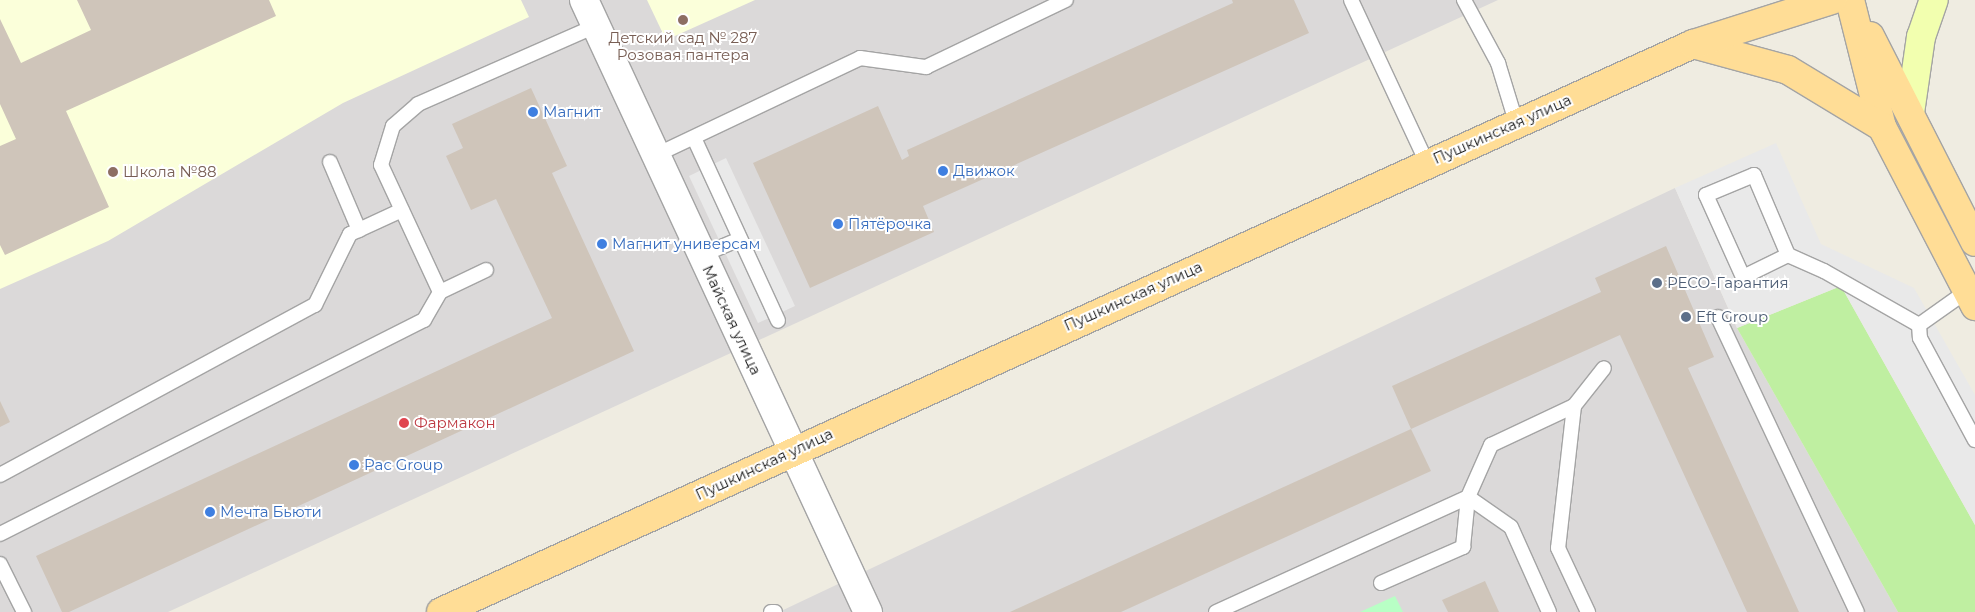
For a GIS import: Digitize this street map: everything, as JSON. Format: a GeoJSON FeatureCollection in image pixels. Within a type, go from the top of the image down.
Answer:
{"type":"FeatureCollection","features":[{"type":"Feature","properties":{"kind":"main road","name":"Пушкинская улица"},"geometry":{"type":"LineString","coordinates":[[441,612],[1516,122],[1693,44],[1832,0]]}},
{"type":"Feature","properties":{"kind":"main road"},"geometry":{"type":"LineString","coordinates":[[1851,0],[1975,242]]}},
{"type":"Feature","properties":{"kind":"main road"},"geometry":{"type":"LineString","coordinates":[[1851,0],[1882,127],[1971,298]]}},
{"type":"Feature","properties":{"kind":"main road"},"geometry":{"type":"LineString","coordinates":[[1910,113],[1921,37],[1934,0]]}},
{"type":"Feature","properties":{"kind":"main road"},"geometry":{"type":"LineString","coordinates":[[1693,44],[1788,70],[1882,127]]}},
{"type":"Feature","properties":{"kind":"street","name":"Майская улица"},"geometry":{"type":"LineString","coordinates":[[584,0],[868,612]]}},
{"type":"Feature","properties":{"kind":"lane"},"geometry":{"type":"LineString","coordinates":[[656,155],[860,58],[926,67],[1066,0]]}},
{"type":"Feature","properties":{"kind":"lane"},"geometry":{"type":"LineString","coordinates":[[1351,0],[1427,163]]}},
{"type":"Feature","properties":{"kind":"lane"},"geometry":{"type":"LineString","coordinates":[[1464,0],[1498,62],[1516,122]]}},
{"type":"Feature","properties":{"kind":"lane"},"geometry":{"type":"LineString","coordinates":[[440,292],[381,165],[393,126],[418,104],[596,26]]}},
{"type":"Feature","properties":{"kind":"lane"},"geometry":{"type":"LineString","coordinates":[[694,138],[778,321]]}},
{"type":"Feature","properties":{"kind":"lane"},"geometry":{"type":"LineString","coordinates":[[330,162],[359,230]]}},
{"type":"Feature","properties":{"kind":"lane"},"geometry":{"type":"LineString","coordinates":[[1788,255],[1743,277],[1706,195],[1754,174],[1788,255],[1824,271],[1919,325]]}},
{"type":"Feature","properties":{"kind":"lane"},"geometry":{"type":"LineString","coordinates":[[0,475],[315,305],[350,234],[402,210]]}},
{"type":"Feature","properties":{"kind":"lane"},"geometry":{"type":"LineString","coordinates":[[702,255],[740,239]]}},
{"type":"Feature","properties":{"kind":"lane"},"geometry":{"type":"LineString","coordinates":[[0,534],[424,320],[440,292],[486,270]]}},
{"type":"Feature","properties":{"kind":"lane"},"geometry":{"type":"LineString","coordinates":[[1919,325],[1971,298]]}},
{"type":"Feature","properties":{"kind":"lane"},"geometry":{"type":"LineString","coordinates":[[1718,317],[1857,612]]}},
{"type":"Feature","properties":{"kind":"lane"},"geometry":{"type":"LineString","coordinates":[[1919,325],[1920,338],[1975,440]]}},
{"type":"Feature","properties":{"kind":"lane"},"geometry":{"type":"LineString","coordinates":[[1381,583],[1462,547],[1468,497],[1491,445],[1574,406],[1604,368]]}},
{"type":"Feature","properties":{"kind":"lane"},"geometry":{"type":"LineString","coordinates":[[1574,406],[1558,548],[1588,612]]}},
{"type":"Feature","properties":{"kind":"lane"},"geometry":{"type":"LineString","coordinates":[[1216,612],[1468,497]]}},
{"type":"Feature","properties":{"kind":"lane"},"geometry":{"type":"LineString","coordinates":[[1468,497],[1511,528],[1549,612]]}},
{"type":"Feature","properties":{"kind":"lane"},"geometry":{"type":"LineString","coordinates":[[0,564],[24,612]]}},
{"type":"Feature","properties":{"kind":"shaded area"},"geometry":{"type":"Polygon","coordinates":[[[0,0],[1498,0],[168,612],[0,612],[0,0]]]}},
{"type":"Feature","properties":{"kind":"shaded area","name":"Школа №88"},"geometry":{"type":"Polygon","coordinates":[[[0,0],[521,0],[529,17],[343,103],[108,241],[0,289],[0,0]]]}},
{"type":"Feature","properties":{"kind":"shaded area","name":"Детский сад № 287 Розовая пантера"},"geometry":{"type":"Polygon","coordinates":[[[647,0],[755,0],[666,40],[647,0]]]}},
{"type":"Feature","properties":{"kind":"shaded area"},"geometry":{"type":"Polygon","coordinates":[[[1776,143],[1821,244],[1914,288],[1975,395],[1975,525],[1841,286],[1737,328],[1675,188],[1776,143]]]}},
{"type":"Feature","properties":{"kind":"shaded area"},"geometry":{"type":"Polygon","coordinates":[[[726,158],[795,306],[758,323],[689,176],[726,158]]]}},
{"type":"Feature","properties":{"kind":"shaded area"},"geometry":{"type":"Polygon","coordinates":[[[1675,188],[1737,328],[1898,612],[779,612],[1675,188]]]}},
{"type":"Feature","properties":{"kind":"green space"},"geometry":{"type":"Polygon","coordinates":[[[1841,286],[1975,525],[1975,612],[1898,612],[1737,328],[1841,286]]]}},
{"type":"Feature","properties":{"kind":"green space"},"geometry":{"type":"Polygon","coordinates":[[[1395,596],[1403,612],[1360,612],[1395,596]]]}},
{"type":"Feature","properties":{"kind":"building"},"geometry":{"type":"Polygon","coordinates":[[[77,0],[269,0],[276,16],[66,111],[109,207],[5,255],[0,245],[0,146],[16,139],[0,104],[0,19],[21,63],[91,30],[77,0]]]}},
{"type":"Feature","properties":{"kind":"building"},"geometry":{"type":"Polygon","coordinates":[[[1232,0],[1294,0],[1309,33],[923,206],[934,232],[810,288],[753,163],[878,106],[902,160],[909,156],[907,150],[1233,3],[1232,0]]]}},
{"type":"Feature","properties":{"kind":"building"},"geometry":{"type":"Polygon","coordinates":[[[531,88],[567,166],[552,173],[634,351],[69,612],[62,612],[36,556],[552,318],[496,199],[471,210],[446,156],[463,148],[452,124],[531,88]]]}},
{"type":"Feature","properties":{"kind":"building"},"geometry":{"type":"Polygon","coordinates":[[[1666,246],[1714,357],[1688,368],[1799,612],[1747,612],[1620,335],[1411,429],[1392,386],[1601,292],[1595,278],[1666,246]]]}},
{"type":"Feature","properties":{"kind":"building"},"geometry":{"type":"Polygon","coordinates":[[[0,401],[10,422],[0,427],[0,401]]]}},
{"type":"Feature","properties":{"kind":"building"},"geometry":{"type":"Polygon","coordinates":[[[1411,429],[1431,471],[1121,612],[1010,612],[1411,429]]]}},
{"type":"Feature","properties":{"kind":"building"},"geometry":{"type":"Polygon","coordinates":[[[1485,581],[1499,612],[1448,612],[1442,600],[1485,581]]]}},
{"type":"Feature","properties":{"kind":"place","name":"Детский сад № 287 Розовая пантера"},"geometry":{"type":"Point","coordinates":[683,20]}},
{"type":"Feature","properties":{"kind":"place","name":"Магнит"},"geometry":{"type":"Point","coordinates":[533,112]}},
{"type":"Feature","properties":{"kind":"place","name":"Движок"},"geometry":{"type":"Point","coordinates":[943,171]}},
{"type":"Feature","properties":{"kind":"place","name":"Школа №88"},"geometry":{"type":"Point","coordinates":[113,172]}},
{"type":"Feature","properties":{"kind":"place","name":"Пятёрочка"},"geometry":{"type":"Point","coordinates":[838,224]}},
{"type":"Feature","properties":{"kind":"place","name":"Магнит универсам"},"geometry":{"type":"Point","coordinates":[602,244]}},
{"type":"Feature","properties":{"kind":"place","name":"РЕСО-Гарантия"},"geometry":{"type":"Point","coordinates":[1657,283]}},
{"type":"Feature","properties":{"kind":"place","name":"Eft Group"},"geometry":{"type":"Point","coordinates":[1686,317]}},
{"type":"Feature","properties":{"kind":"place","name":"Фармакон"},"geometry":{"type":"Point","coordinates":[404,423]}},
{"type":"Feature","properties":{"kind":"place","name":"Pac Group"},"geometry":{"type":"Point","coordinates":[354,465]}},
{"type":"Feature","properties":{"kind":"place","name":"Мечта Бьюти"},"geometry":{"type":"Point","coordinates":[210,512]}}]}
